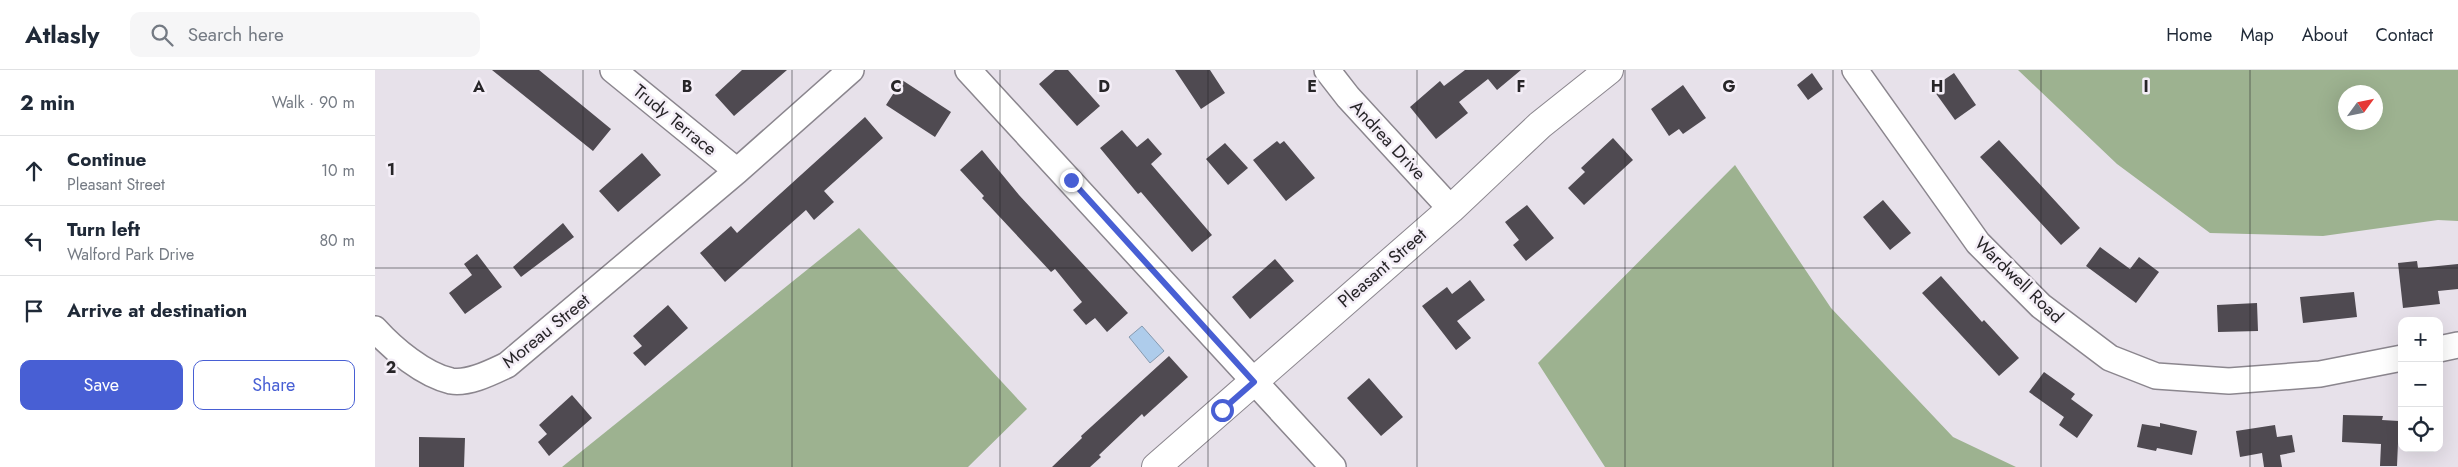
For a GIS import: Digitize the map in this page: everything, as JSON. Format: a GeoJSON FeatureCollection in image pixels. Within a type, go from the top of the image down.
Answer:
{"type":"FeatureCollection","features":[{"type":"Feature","properties":{"kind":"main road","name":"Pleasant Street"},"geometry":{"type":"LineString","coordinates":[[1156,467],[1365,282],[1451,209],[1540,125],[1609,70]]}},
{"type":"Feature","properties":{"kind":"street","name":"Trudy Terrace"},"geometry":{"type":"LineString","coordinates":[[613,70],[737,170]]}},
{"type":"Feature","properties":{"kind":"street"},"geometry":{"type":"LineString","coordinates":[[737,170],[851,70]]}},
{"type":"Feature","properties":{"kind":"street"},"geometry":{"type":"LineString","coordinates":[[968,70],[1333,467]]}},
{"type":"Feature","properties":{"kind":"street","name":"Andrea Drive"},"geometry":{"type":"LineString","coordinates":[[1327,70],[1348,98],[1451,209]]}},
{"type":"Feature","properties":{"kind":"street","name":"Wardwell Road"},"geometry":{"type":"LineString","coordinates":[[1855,70],[1978,243],[2041,306],[2110,358],[2156,376],[2229,381],[2320,374],[2398,359]]}},
{"type":"Feature","properties":{"kind":"street","name":"Moreau Street"},"geometry":{"type":"LineString","coordinates":[[375,329],[391,346],[422,368],[452,381],[484,376],[507,365],[737,170]]}},
{"type":"Feature","properties":{"kind":"street"},"geometry":{"type":"LineString","coordinates":[[2443,348],[2458,345]]}},
{"type":"Feature","properties":{"kind":"green space"},"geometry":{"type":"Polygon","coordinates":[[[2018,70],[2458,70],[2458,221],[2438,220],[2323,236],[2210,233],[2117,164],[2018,70]]]}},
{"type":"Feature","properties":{"kind":"green space"},"geometry":{"type":"Polygon","coordinates":[[[1735,165],[1831,308],[1953,437],[2016,467],[1605,467],[1538,363],[1735,165]]]}},
{"type":"Feature","properties":{"kind":"green space"},"geometry":{"type":"Polygon","coordinates":[[[859,228],[1027,409],[968,467],[562,467],[859,228]]]}},
{"type":"Feature","properties":{"kind":"water"},"geometry":{"type":"Polygon","coordinates":[[[1142,326],[1164,351],[1150,363],[1129,337],[1142,326]]]}},
{"type":"Feature","properties":{"kind":"building"},"geometry":{"type":"Polygon","coordinates":[[[492,70],[539,70],[611,129],[593,151],[492,70]]]}},
{"type":"Feature","properties":{"kind":"building"},"geometry":{"type":"Polygon","coordinates":[[[742,70],[787,70],[734,116],[715,95],[742,70]]]}},
{"type":"Feature","properties":{"kind":"building"},"geometry":{"type":"Polygon","coordinates":[[[1055,70],[1068,70],[1100,106],[1077,126],[1039,84],[1055,70]]]}},
{"type":"Feature","properties":{"kind":"building"},"geometry":{"type":"Polygon","coordinates":[[[1175,70],[1210,70],[1225,93],[1201,109],[1175,70]]]}},
{"type":"Feature","properties":{"kind":"building"},"geometry":{"type":"Polygon","coordinates":[[[1465,70],[1521,70],[1497,90],[1488,79],[1459,102],[1468,113],[1436,139],[1410,107],[1440,81],[1444,86],[1465,70]]]}},
{"type":"Feature","properties":{"kind":"building"},"geometry":{"type":"Polygon","coordinates":[[[1812,73],[1823,89],[1808,100],[1797,85],[1812,73]]]}},
{"type":"Feature","properties":{"kind":"building"},"geometry":{"type":"Polygon","coordinates":[[[1954,73],[1976,105],[1955,120],[1932,88],[1954,73]]]}},
{"type":"Feature","properties":{"kind":"building"},"geometry":{"type":"Polygon","coordinates":[[[902,80],[951,112],[935,137],[886,105],[902,80]]]}},
{"type":"Feature","properties":{"kind":"building"},"geometry":{"type":"Polygon","coordinates":[[[1683,85],[1706,118],[1683,134],[1679,129],[1669,136],[1651,109],[1683,85]]]}},
{"type":"Feature","properties":{"kind":"building"},"geometry":{"type":"Polygon","coordinates":[[[865,117],[883,138],[824,191],[834,202],[814,220],[806,210],[725,282],[700,253],[731,226],[737,233],[865,117]]]}},
{"type":"Feature","properties":{"kind":"building"},"geometry":{"type":"Polygon","coordinates":[[[1122,130],[1137,147],[1148,138],[1162,154],[1151,164],[1212,235],[1192,252],[1141,192],[1138,194],[1100,148],[1122,130]]]}},
{"type":"Feature","properties":{"kind":"building"},"geometry":{"type":"Polygon","coordinates":[[[1613,138],[1633,160],[1584,205],[1568,188],[1585,172],[1581,168],[1613,138]]]}},
{"type":"Feature","properties":{"kind":"building"},"geometry":{"type":"Polygon","coordinates":[[[1999,140],[2080,228],[2061,245],[1980,157],[1999,140]]]}},
{"type":"Feature","properties":{"kind":"building"},"geometry":{"type":"Polygon","coordinates":[[[1277,141],[1280,144],[1284,141],[1315,178],[1286,201],[1253,160],[1277,141]]]}},
{"type":"Feature","properties":{"kind":"building"},"geometry":{"type":"Polygon","coordinates":[[[1225,143],[1248,168],[1228,185],[1206,159],[1225,143]]]}},
{"type":"Feature","properties":{"kind":"building"},"geometry":{"type":"Polygon","coordinates":[[[982,150],[1019,195],[1128,313],[1107,332],[1095,318],[1086,325],[1073,310],[1082,302],[1055,269],[1051,272],[982,198],[984,196],[960,170],[982,150]]]}},
{"type":"Feature","properties":{"kind":"building"},"geometry":{"type":"Polygon","coordinates":[[[642,153],[661,175],[618,212],[599,191],[642,153]]]}},
{"type":"Feature","properties":{"kind":"building"},"geometry":{"type":"Polygon","coordinates":[[[1883,200],[1911,233],[1890,250],[1863,217],[1883,200]]]}},
{"type":"Feature","properties":{"kind":"building"},"geometry":{"type":"Polygon","coordinates":[[[1527,205],[1554,238],[1526,261],[1513,245],[1519,240],[1505,222],[1527,205]]]}},
{"type":"Feature","properties":{"kind":"building"},"geometry":{"type":"Polygon","coordinates":[[[563,223],[574,237],[521,277],[513,267],[563,223]]]}},
{"type":"Feature","properties":{"kind":"building"},"geometry":{"type":"Polygon","coordinates":[[[2100,247],[2130,269],[2139,257],[2159,272],[2136,303],[2086,266],[2100,247]]]}},
{"type":"Feature","properties":{"kind":"building"},"geometry":{"type":"Polygon","coordinates":[[[477,254],[502,287],[465,314],[449,293],[472,275],[464,264],[477,254]]]}},
{"type":"Feature","properties":{"kind":"building"},"geometry":{"type":"Polygon","coordinates":[[[1275,259],[1294,281],[1250,319],[1232,297],[1275,259]]]}},
{"type":"Feature","properties":{"kind":"building"},"geometry":{"type":"Polygon","coordinates":[[[2417,261],[2418,268],[2458,264],[2458,289],[2438,291],[2440,304],[2403,308],[2398,263],[2417,261]]]}},
{"type":"Feature","properties":{"kind":"building"},"geometry":{"type":"Polygon","coordinates":[[[1941,276],[1982,322],[1984,320],[2019,358],[1999,376],[1922,293],[1941,276]]]}},
{"type":"Feature","properties":{"kind":"building"},"geometry":{"type":"Polygon","coordinates":[[[1470,280],[1485,300],[1457,321],[1471,338],[1456,350],[1422,306],[1447,287],[1452,294],[1470,280]]]}},
{"type":"Feature","properties":{"kind":"building"},"geometry":{"type":"Polygon","coordinates":[[[2354,292],[2357,317],[2303,323],[2300,297],[2354,292]]]}},
{"type":"Feature","properties":{"kind":"building"},"geometry":{"type":"Polygon","coordinates":[[[2257,303],[2258,331],[2218,332],[2217,305],[2257,303]]]}},
{"type":"Feature","properties":{"kind":"building"},"geometry":{"type":"Polygon","coordinates":[[[668,305],[688,328],[645,366],[633,353],[642,346],[633,336],[668,305]]]}},
{"type":"Feature","properties":{"kind":"building"},"geometry":{"type":"Polygon","coordinates":[[[1169,356],[1188,377],[1144,417],[1142,414],[1099,455],[1101,457],[1090,467],[1052,467],[1082,438],[1081,436],[1169,356]]]}},
{"type":"Feature","properties":{"kind":"building"},"geometry":{"type":"Polygon","coordinates":[[[2044,372],[2075,394],[2071,399],[2093,415],[2077,438],[2059,425],[2064,417],[2029,392],[2044,372]]]}},
{"type":"Feature","properties":{"kind":"building"},"geometry":{"type":"Polygon","coordinates":[[[1369,378],[1403,417],[1381,436],[1347,398],[1369,378]]]}},
{"type":"Feature","properties":{"kind":"building"},"geometry":{"type":"Polygon","coordinates":[[[572,395],[592,418],[549,456],[538,442],[547,434],[539,425],[572,395]]]}},
{"type":"Feature","properties":{"kind":"building"},"geometry":{"type":"Polygon","coordinates":[[[2343,415],[2383,416],[2382,420],[2398,421],[2397,466],[2380,466],[2381,444],[2342,442],[2343,415]]]}},
{"type":"Feature","properties":{"kind":"building"},"geometry":{"type":"Polygon","coordinates":[[[2160,423],[2197,431],[2192,455],[2157,448],[2156,451],[2137,447],[2142,424],[2160,427],[2160,423]]]}},
{"type":"Feature","properties":{"kind":"building"},"geometry":{"type":"Polygon","coordinates":[[[2275,425],[2277,437],[2292,435],[2295,452],[2280,455],[2282,467],[2264,467],[2262,453],[2240,457],[2236,431],[2275,425]]]}},
{"type":"Feature","properties":{"kind":"building"},"geometry":{"type":"Polygon","coordinates":[[[419,437],[465,438],[464,467],[419,467],[419,437]]]}},
{"type":"Feature","properties":{"kind":"route"},"geometry":{"type":"LineString","coordinates":[[1071,180],[1254,382],[1222,410]]}}]}
